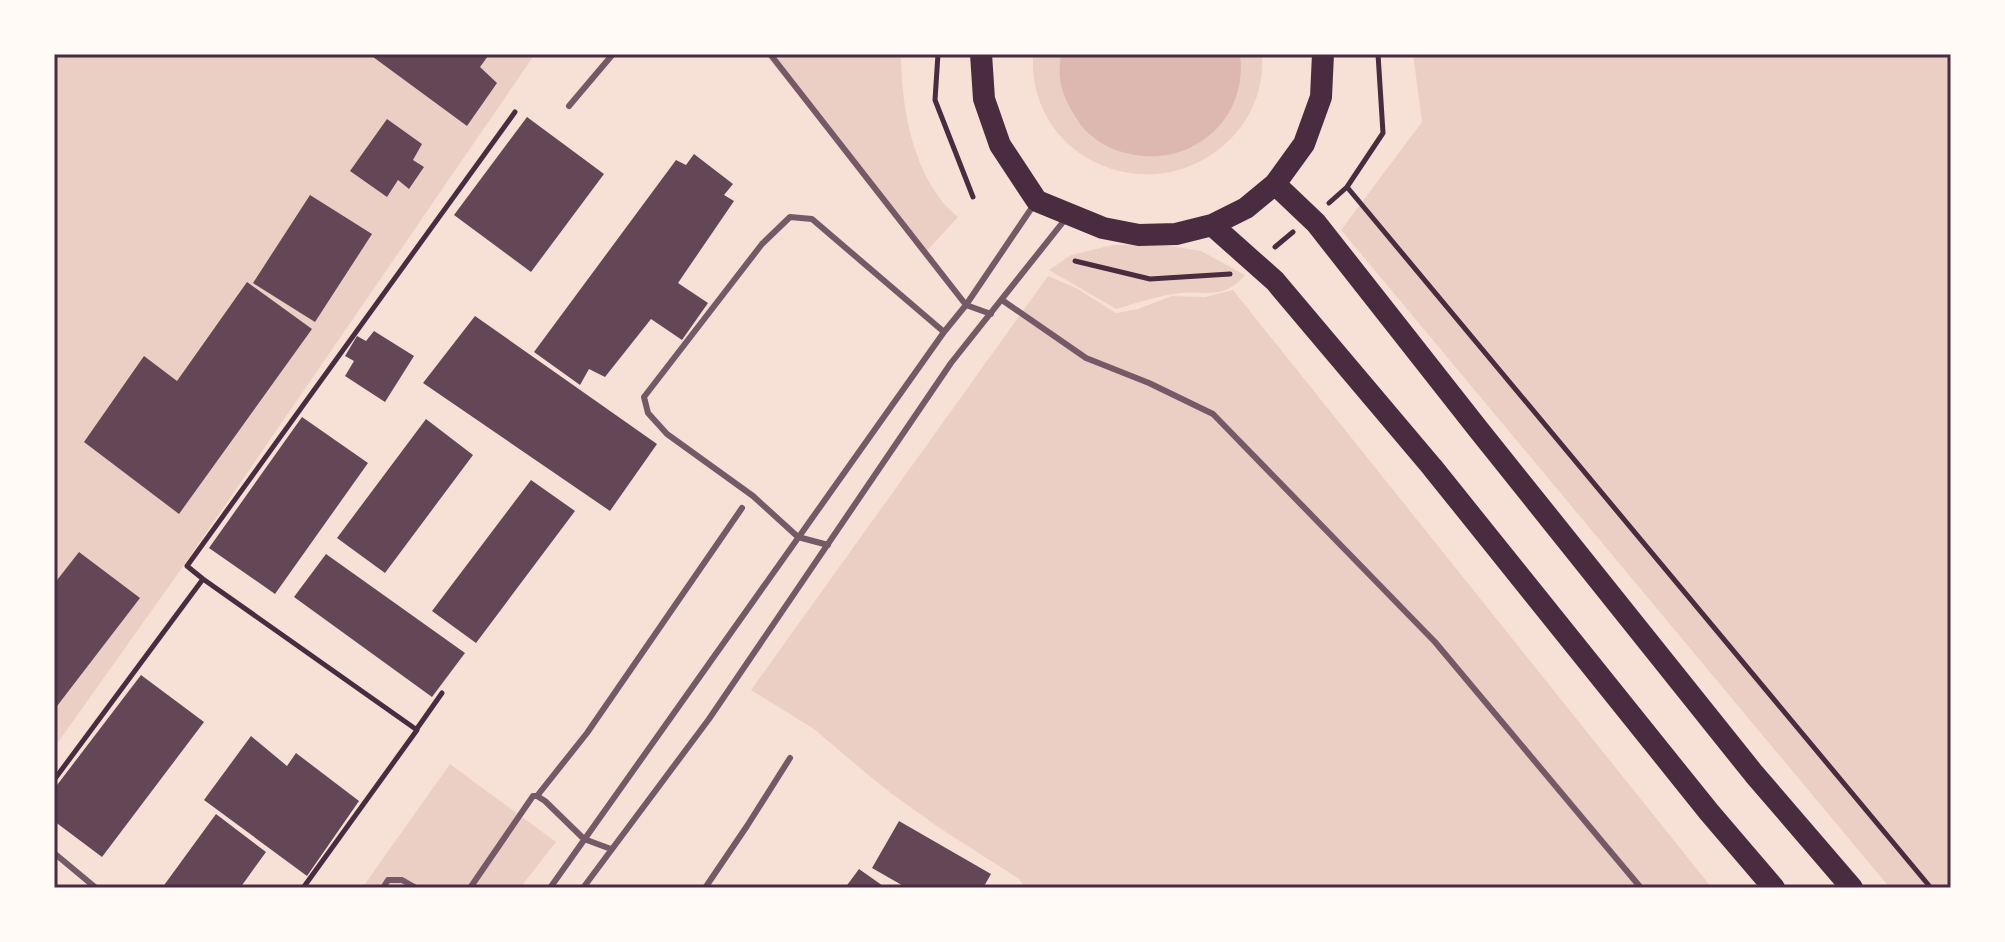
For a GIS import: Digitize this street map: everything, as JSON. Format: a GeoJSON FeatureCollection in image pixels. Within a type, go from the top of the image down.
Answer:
{"type":"FeatureCollection","features":[{"type":"Feature","properties":{"kind":"highway"},"geometry":{"type":"LineString","coordinates":[[981,54],[984,99],[1000,145],[1037,201],[1103,228],[1139,235],[1176,234],[1212,225],[1246,208],[1275,184],[1304,144],[1321,97],[1323,54]]}},
{"type":"Feature","properties":{"kind":"highway"},"geometry":{"type":"LineString","coordinates":[[1275,184],[1316,223],[1744,762],[1852,888]]}},
{"type":"Feature","properties":{"kind":"highway"},"geometry":{"type":"LineString","coordinates":[[1212,225],[1275,281],[1423,455],[1709,812],[1774,888]]}},
{"type":"Feature","properties":{"kind":"lane"},"geometry":{"type":"LineString","coordinates":[[569,106],[613,54]]}},
{"type":"Feature","properties":{"kind":"lane"},"geometry":{"type":"LineString","coordinates":[[770,54],[966,305],[991,314]]}},
{"type":"Feature","properties":{"kind":"lane"},"geometry":{"type":"LineString","coordinates":[[550,888],[1037,201]]}},
{"type":"Feature","properties":{"kind":"lane"},"geometry":{"type":"LineString","coordinates":[[583,888],[709,719],[951,363],[1069,214]]}},
{"type":"Feature","properties":{"kind":"lane"},"geometry":{"type":"LineString","coordinates":[[828,545],[798,537],[753,496],[667,434],[648,413],[644,397],[762,244],[790,217],[812,219],[944,332]]}},
{"type":"Feature","properties":{"kind":"lane"},"geometry":{"type":"LineString","coordinates":[[1002,300],[1086,358],[1149,383],[1213,414],[1435,642],[1641,888]]}},
{"type":"Feature","properties":{"kind":"lane"},"geometry":{"type":"LineString","coordinates":[[470,888],[533,796],[537,796],[587,733],[742,508]]}},
{"type":"Feature","properties":{"kind":"lane"},"geometry":{"type":"LineString","coordinates":[[705,888],[790,758]]}},
{"type":"Feature","properties":{"kind":"lane"},"geometry":{"type":"LineString","coordinates":[[537,796],[584,839],[611,849]]}},
{"type":"Feature","properties":{"kind":"lane"},"geometry":{"type":"LineString","coordinates":[[54,853],[96,888]]}},
{"type":"Feature","properties":{"kind":"lane"},"geometry":{"type":"LineString","coordinates":[[383,888],[388,880],[402,880],[416,888]]}},
{"type":"Feature","properties":{"kind":"path"},"geometry":{"type":"LineString","coordinates":[[938,54],[935,100],[973,197]]}},
{"type":"Feature","properties":{"kind":"path"},"geometry":{"type":"LineString","coordinates":[[1326,206],[1347,187],[1383,133],[1378,54]]}},
{"type":"Feature","properties":{"kind":"path"},"geometry":{"type":"LineString","coordinates":[[416,730],[187,566],[515,112]]}},
{"type":"Feature","properties":{"kind":"path"},"geometry":{"type":"LineString","coordinates":[[1347,187],[1931,888]]}},
{"type":"Feature","properties":{"kind":"path"},"geometry":{"type":"LineString","coordinates":[[1275,247],[1296,229]]}},
{"type":"Feature","properties":{"kind":"path"},"geometry":{"type":"LineString","coordinates":[[1075,261],[1150,279],[1233,273]]}},
{"type":"Feature","properties":{"kind":"path"},"geometry":{"type":"LineString","coordinates":[[54,780],[203,579]]}},
{"type":"Feature","properties":{"kind":"path"},"geometry":{"type":"LineString","coordinates":[[303,888],[442,693]]}},
{"type":"Feature","properties":{"kind":"shaded area"},"geometry":{"type":"Polygon","coordinates":[[[54,54],[535,54],[184,565],[54,748],[54,54]]]}},
{"type":"Feature","properties":{"kind":"shaded area"},"geometry":{"type":"Polygon","coordinates":[[[765,54],[901,54],[907,120],[913,143],[931,184],[958,217],[926,252],[765,54]]]}},
{"type":"Feature","properties":{"kind":"shaded area"},"geometry":{"type":"Polygon","coordinates":[[[1033,54],[1262,54],[1262,65],[1260,86],[1253,106],[1236,133],[1206,158],[1173,171],[1138,174],[1105,167],[1075,150],[1052,125],[1037,93],[1033,54]]]}},
{"type":"Feature","properties":{"kind":"shaded area"},"geometry":{"type":"Polygon","coordinates":[[[1061,54],[1240,54],[1240,78],[1235,100],[1225,119],[1193,147],[1172,154],[1150,156],[1126,153],[1107,146],[1080,124],[1067,103],[1061,85],[1061,54]]]}},
{"type":"Feature","properties":{"kind":"shaded area"},"geometry":{"type":"Polygon","coordinates":[[[1413,54],[1951,54],[1951,888],[1890,888],[1341,230],[1422,122],[1413,54]]]}},
{"type":"Feature","properties":{"kind":"shaded area"},"geometry":{"type":"Polygon","coordinates":[[[1159,244],[1201,251],[1245,275],[1220,292],[1173,294],[1116,309],[1049,270],[1071,255],[1113,245],[1159,244]]]}},
{"type":"Feature","properties":{"kind":"shaded area"},"geometry":{"type":"Polygon","coordinates":[[[1048,276],[1076,288],[1116,313],[1138,309],[1172,296],[1205,297],[1233,290],[1712,888],[1025,888],[1019,879],[892,794],[814,729],[751,690],[1048,276]]]}},
{"type":"Feature","properties":{"kind":"shaded area"},"geometry":{"type":"Polygon","coordinates":[[[450,764],[556,842],[520,888],[362,888],[450,764]]]}},
{"type":"Feature","properties":{"kind":"building"},"geometry":{"type":"Polygon","coordinates":[[[369,54],[486,54],[488,56],[480,67],[497,83],[467,126],[369,54]]]}},
{"type":"Feature","properties":{"kind":"building"},"geometry":{"type":"Polygon","coordinates":[[[527,117],[604,174],[531,272],[454,215],[527,117]]]}},
{"type":"Feature","properties":{"kind":"building"},"geometry":{"type":"Polygon","coordinates":[[[387,119],[422,144],[413,160],[424,167],[409,189],[398,180],[387,197],[350,171],[387,119]]]}},
{"type":"Feature","properties":{"kind":"building"},"geometry":{"type":"Polygon","coordinates":[[[694,154],[733,184],[724,195],[734,201],[678,283],[708,303],[682,340],[651,319],[605,377],[589,369],[580,385],[534,352],[676,160],[686,165],[694,154]]]}},
{"type":"Feature","properties":{"kind":"building"},"geometry":{"type":"Polygon","coordinates":[[[310,195],[372,234],[315,322],[253,283],[310,195]]]}},
{"type":"Feature","properties":{"kind":"building"},"geometry":{"type":"Polygon","coordinates":[[[247,282],[312,329],[179,514],[84,442],[144,356],[177,381],[247,282]]]}},
{"type":"Feature","properties":{"kind":"building"},"geometry":{"type":"Polygon","coordinates":[[[475,316],[657,444],[610,511],[423,383],[475,316]]]}},
{"type":"Feature","properties":{"kind":"building"},"geometry":{"type":"Polygon","coordinates":[[[374,331],[414,356],[385,402],[345,376],[354,361],[345,356],[357,336],[366,341],[374,331]]]}},
{"type":"Feature","properties":{"kind":"building"},"geometry":{"type":"Polygon","coordinates":[[[302,417],[368,463],[275,594],[209,548],[302,417]]]}},
{"type":"Feature","properties":{"kind":"building"},"geometry":{"type":"Polygon","coordinates":[[[426,419],[473,455],[385,573],[337,538],[426,419]]]}},
{"type":"Feature","properties":{"kind":"building"},"geometry":{"type":"Polygon","coordinates":[[[531,480],[575,511],[476,643],[432,611],[531,480]]]}},
{"type":"Feature","properties":{"kind":"building"},"geometry":{"type":"Polygon","coordinates":[[[79,552],[140,598],[54,710],[54,584],[79,552]]]}},
{"type":"Feature","properties":{"kind":"building"},"geometry":{"type":"Polygon","coordinates":[[[326,554],[465,653],[432,697],[294,597],[326,554]]]}},
{"type":"Feature","properties":{"kind":"building"},"geometry":{"type":"Polygon","coordinates":[[[141,675],[204,722],[102,857],[54,821],[54,789],[141,675]]]}},
{"type":"Feature","properties":{"kind":"building"},"geometry":{"type":"Polygon","coordinates":[[[251,736],[287,766],[296,753],[359,801],[307,876],[204,800],[251,736]]]}},
{"type":"Feature","properties":{"kind":"building"},"geometry":{"type":"Polygon","coordinates":[[[216,814],[266,852],[240,888],[162,888],[216,814]]]}},
{"type":"Feature","properties":{"kind":"building"},"geometry":{"type":"Polygon","coordinates":[[[899,821],[991,874],[983,888],[907,888],[872,868],[899,821]]]}},
{"type":"Feature","properties":{"kind":"building"},"geometry":{"type":"Polygon","coordinates":[[[859,869],[886,888],[845,888],[859,869]]]}}]}
